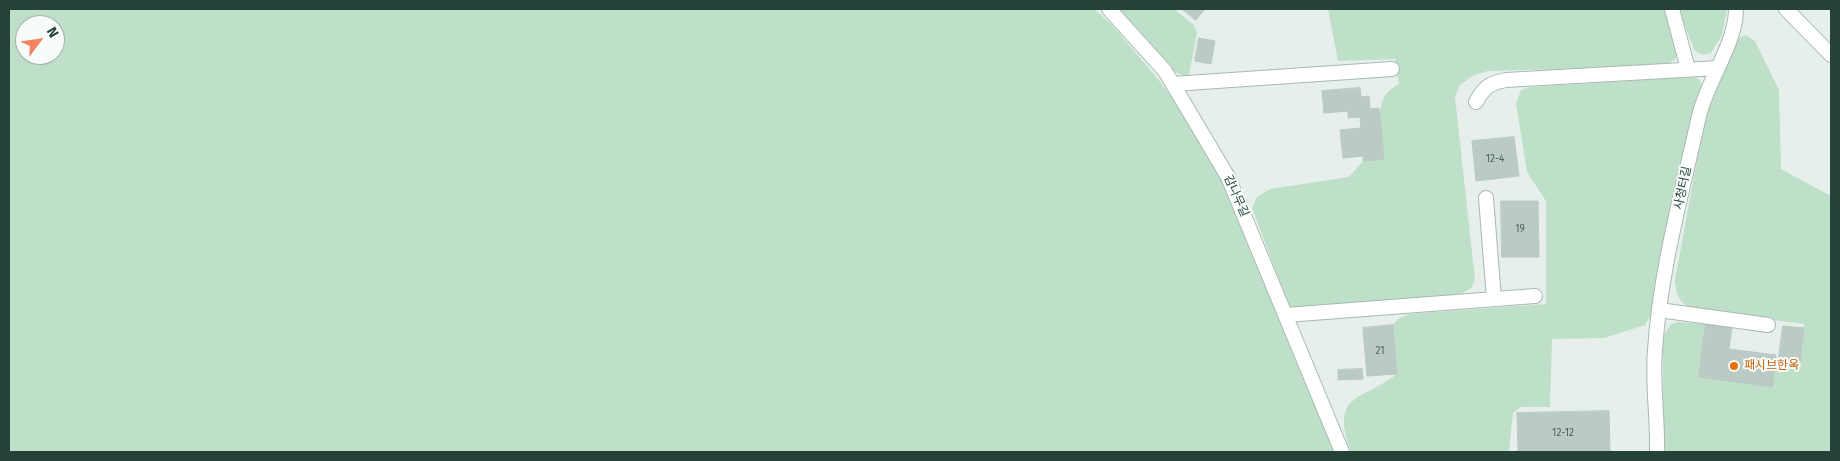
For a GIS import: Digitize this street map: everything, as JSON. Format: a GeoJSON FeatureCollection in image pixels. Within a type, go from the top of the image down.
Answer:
{"type":"FeatureCollection","features":[{"type":"Feature","properties":{"kind":"lane","name":"감나무길"},"geometry":{"type":"LineString","coordinates":[[1109,9],[1166,71],[1228,177],[1342,452]]}},
{"type":"Feature","properties":{"kind":"lane"},"geometry":{"type":"LineString","coordinates":[[1672,9],[1688,69]]}},
{"type":"Feature","properties":{"kind":"lane","name":"사청터길"},"geometry":{"type":"LineString","coordinates":[[1658,452],[1654,351],[1666,266],[1701,107],[1718,68],[1736,16],[1736,9]]}},
{"type":"Feature","properties":{"kind":"lane"},"geometry":{"type":"LineString","coordinates":[[1786,9],[1831,56]]}},
{"type":"Feature","properties":{"kind":"lane"},"geometry":{"type":"LineString","coordinates":[[1476,102],[1482,91],[1491,83],[1506,80],[1718,68]]}},
{"type":"Feature","properties":{"kind":"lane"},"geometry":{"type":"LineString","coordinates":[[1173,84],[1392,69]]}},
{"type":"Feature","properties":{"kind":"lane"},"geometry":{"type":"LineString","coordinates":[[1486,198],[1494,299]]}},
{"type":"Feature","properties":{"kind":"lane"},"geometry":{"type":"LineString","coordinates":[[1286,315],[1535,296]]}},
{"type":"Feature","properties":{"kind":"lane"},"geometry":{"type":"LineString","coordinates":[[1659,310],[1768,325]]}},
{"type":"Feature","properties":{"kind":"green space"},"geometry":{"type":"Polygon","coordinates":[[[9,9],[1094,9],[1113,26],[1158,79],[1184,114],[1223,181],[1336,452],[9,452],[9,9]]]}},
{"type":"Feature","properties":{"kind":"green space"},"geometry":{"type":"Polygon","coordinates":[[[1118,9],[1174,9],[1194,25],[1197,33],[1189,75],[1183,76],[1175,72],[1118,9]]]}},
{"type":"Feature","properties":{"kind":"green space"},"geometry":{"type":"Polygon","coordinates":[[[1328,9],[1666,9],[1678,50],[1676,59],[1662,66],[1488,71],[1474,75],[1460,85],[1455,97],[1475,280],[1471,288],[1456,297],[1295,310],[1289,306],[1252,208],[1257,197],[1270,189],[1349,177],[1363,161],[1384,159],[1380,127],[1381,107],[1384,98],[1390,90],[1399,84],[1395,59],[1338,61],[1328,9]]]}},
{"type":"Feature","properties":{"kind":"green space"},"geometry":{"type":"Polygon","coordinates":[[[1678,9],[1727,9],[1722,35],[1711,53],[1703,55],[1695,51],[1678,9]]]}},
{"type":"Feature","properties":{"kind":"green space"},"geometry":{"type":"Polygon","coordinates":[[[1746,35],[1755,41],[1779,90],[1781,169],[1831,196],[1831,452],[1663,452],[1663,337],[1671,324],[1678,322],[1706,324],[1700,377],[1771,387],[1774,366],[1799,368],[1804,324],[1692,309],[1681,301],[1675,285],[1705,116],[1738,38],[1746,35]]]}},
{"type":"Feature","properties":{"kind":"green space"},"geometry":{"type":"Polygon","coordinates":[[[1692,77],[1699,79],[1702,85],[1694,107],[1652,313],[1645,325],[1604,338],[1552,339],[1550,407],[1521,407],[1513,413],[1509,452],[1351,452],[1345,433],[1344,419],[1347,409],[1352,401],[1397,374],[1393,325],[1398,319],[1409,314],[1546,304],[1546,201],[1527,172],[1516,104],[1521,90],[1530,87],[1692,77]]]}},
{"type":"Feature","properties":{"kind":"building"},"geometry":{"type":"Polygon","coordinates":[[[1182,9],[1205,9],[1196,20],[1182,9]]]}},
{"type":"Feature","properties":{"kind":"building"},"geometry":{"type":"Polygon","coordinates":[[[1199,38],[1215,41],[1211,64],[1195,61],[1199,38]]]}},
{"type":"Feature","properties":{"kind":"building"},"geometry":{"type":"Polygon","coordinates":[[[1360,88],[1361,97],[1369,96],[1370,109],[1379,108],[1384,159],[1363,161],[1363,156],[1343,158],[1340,130],[1361,128],[1360,117],[1348,118],[1348,111],[1324,113],[1322,91],[1360,88]]]}},
{"type":"Feature","properties":{"kind":"building"},"geometry":{"type":"Polygon","coordinates":[[[1514,137],[1519,176],[1476,181],[1472,141],[1514,137]]]}},
{"type":"Feature","properties":{"kind":"building"},"geometry":{"type":"Polygon","coordinates":[[[1501,201],[1538,201],[1539,257],[1502,257],[1501,201]]]}},
{"type":"Feature","properties":{"kind":"building"},"geometry":{"type":"Polygon","coordinates":[[[1706,324],[1732,327],[1729,349],[1776,355],[1772,387],[1699,377],[1706,324]]]}},
{"type":"Feature","properties":{"kind":"building"},"geometry":{"type":"Polygon","coordinates":[[[1393,325],[1397,374],[1367,376],[1363,328],[1393,325]]]}},
{"type":"Feature","properties":{"kind":"building"},"geometry":{"type":"Polygon","coordinates":[[[1783,326],[1804,328],[1799,368],[1778,365],[1783,326]]]}},
{"type":"Feature","properties":{"kind":"building"},"geometry":{"type":"Polygon","coordinates":[[[1362,369],[1363,379],[1338,380],[1338,370],[1362,369]]]}},
{"type":"Feature","properties":{"kind":"building"},"geometry":{"type":"Polygon","coordinates":[[[1609,411],[1610,452],[1518,452],[1517,413],[1609,411]]]}},
{"type":"Feature","properties":{"kind":"place","name":"패시브한옥"},"geometry":{"type":"Point","coordinates":[1734,366]}}]}
